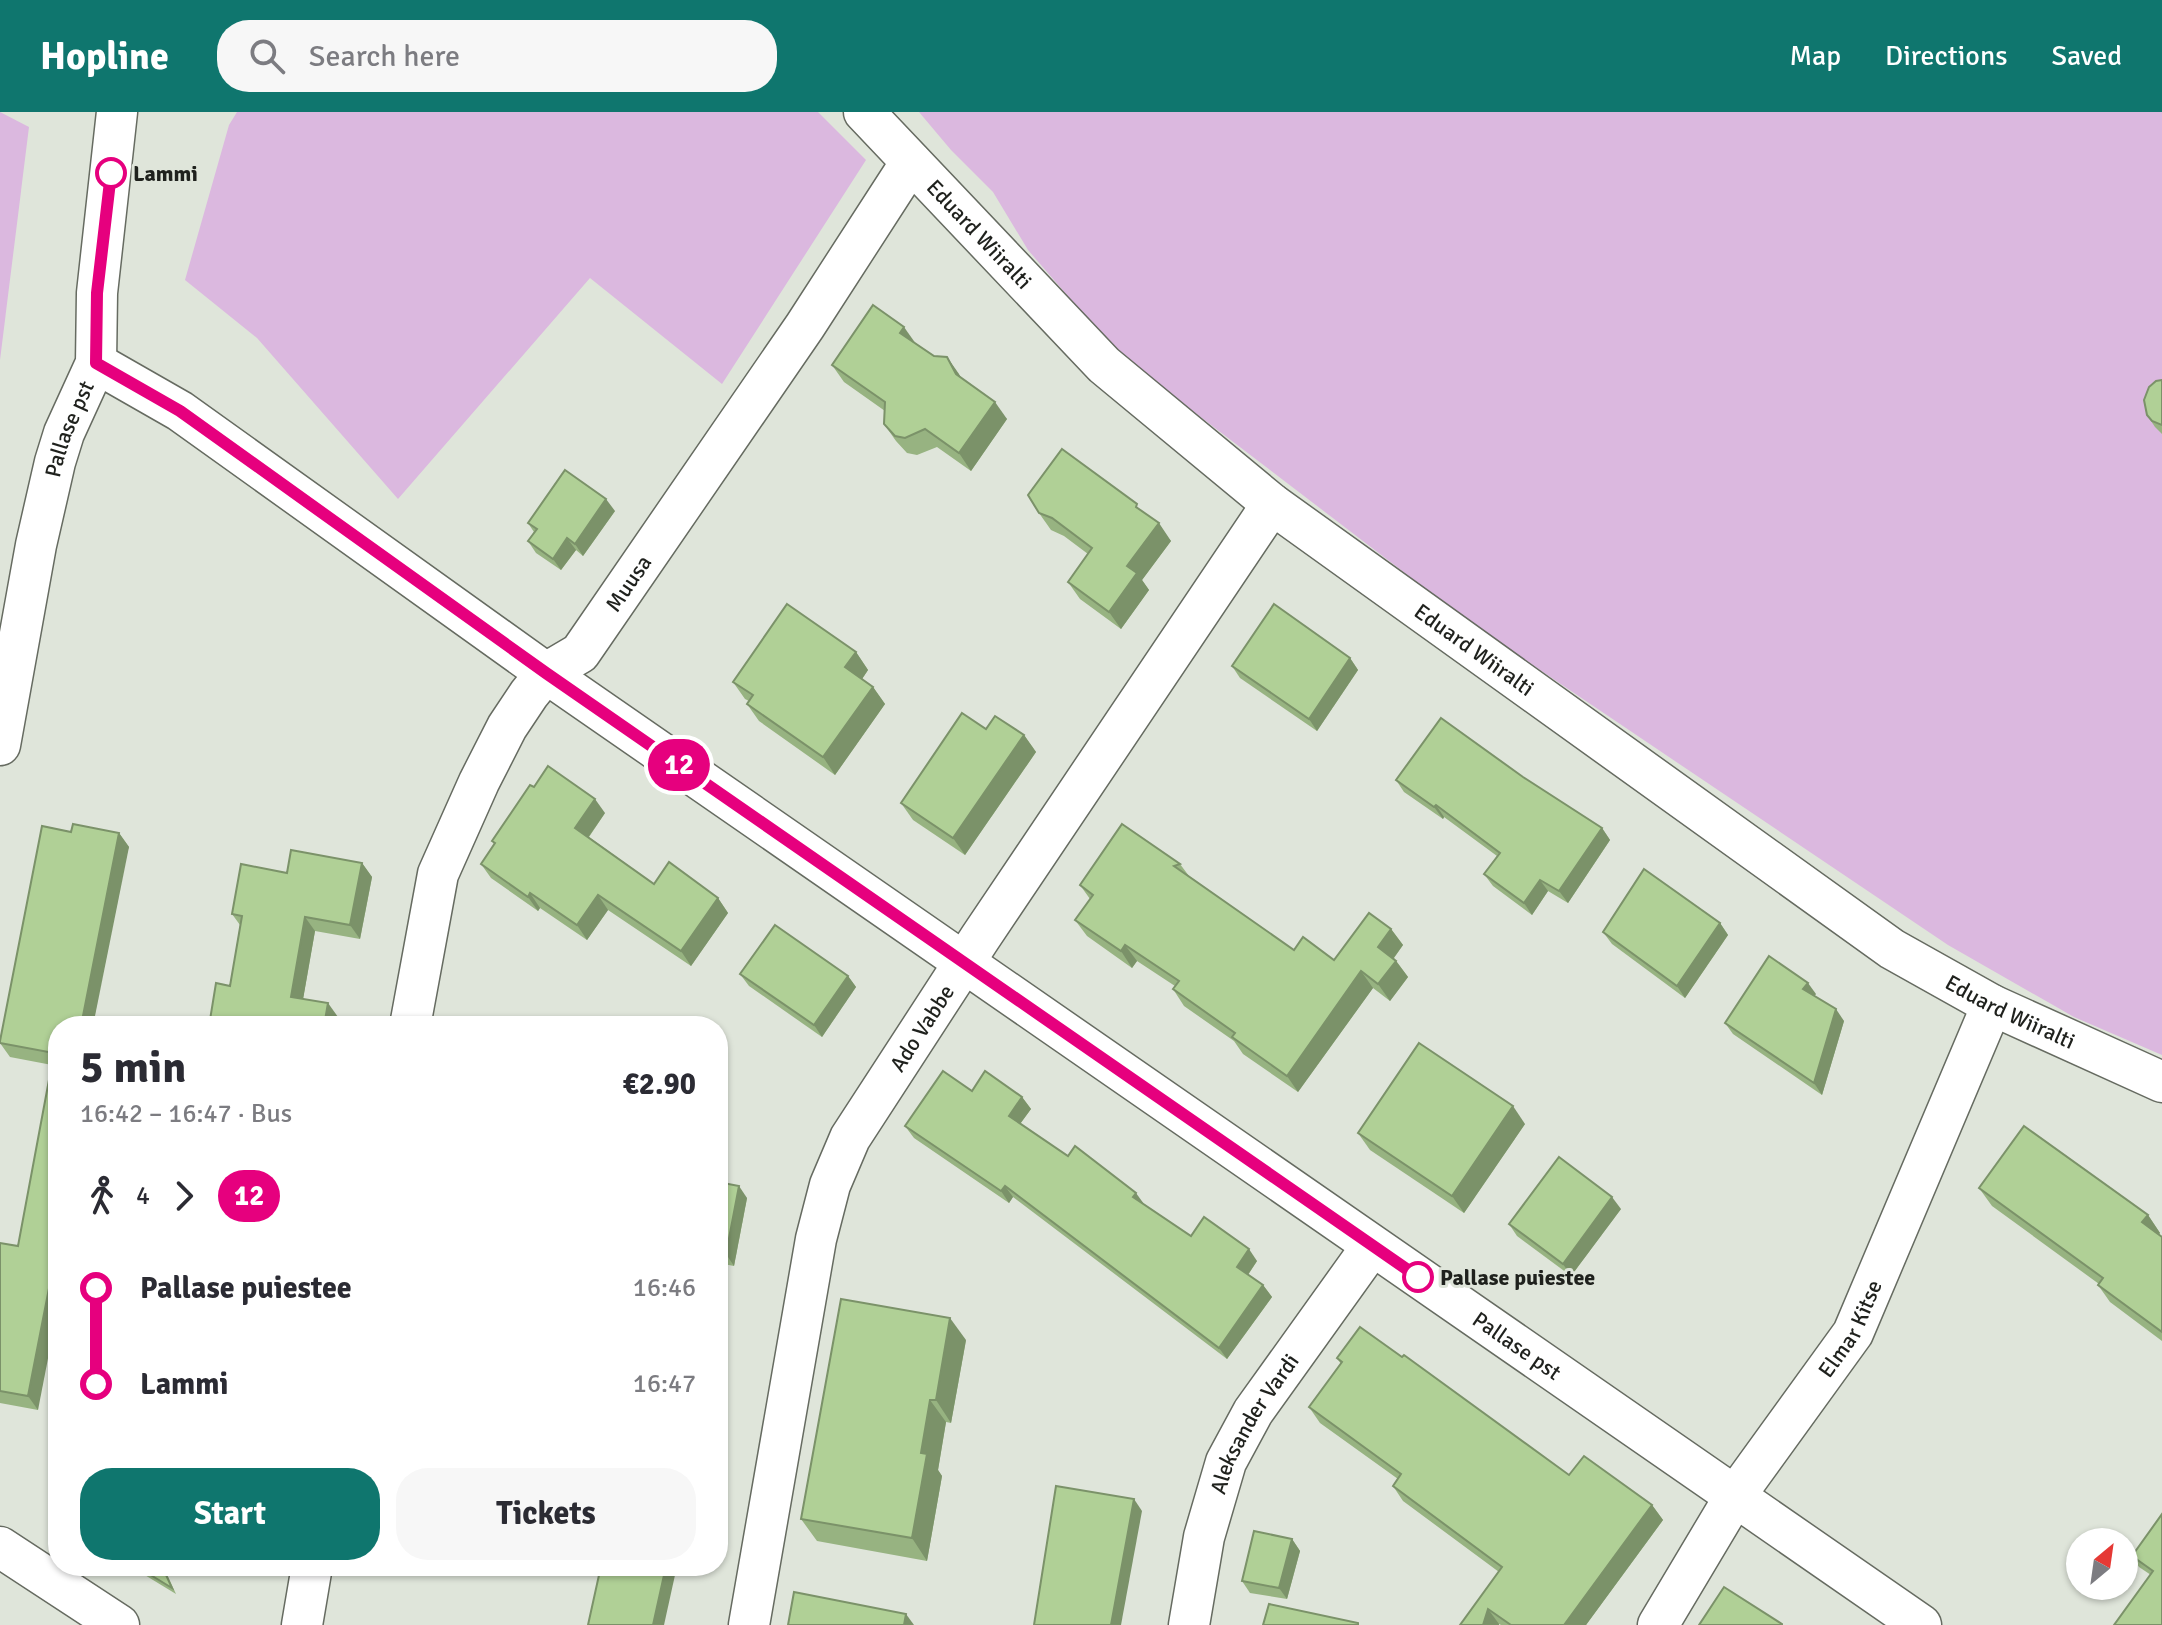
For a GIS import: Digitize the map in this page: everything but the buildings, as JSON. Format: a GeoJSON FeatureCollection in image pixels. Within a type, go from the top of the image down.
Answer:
{"type":"FeatureCollection","features":[{"type":"Feature","properties":{"kind":"street"},"geometry":{"type":"LineString","coordinates":[[96,363],[97,293],[117,112]]}},
{"type":"Feature","properties":{"kind":"street","name":"Eduard Wiiralti"},"geometry":{"type":"LineString","coordinates":[[864,112],[1104,365],[1272,504],[1892,949],[1992,1005],[2162,1082]]}},
{"type":"Feature","properties":{"kind":"street","name":"Muusa"},"geometry":{"type":"LineString","coordinates":[[412,1016],[438,874],[507,727],[546,673],[580,653],[805,326],[911,162]]}},
{"type":"Feature","properties":{"kind":"street","name":"Pallase pst"},"geometry":{"type":"LineString","coordinates":[[0,745],[36,545],[55,462],[64,433],[96,363],[180,411],[546,673],[1921,1625]]}},
{"type":"Feature","properties":{"kind":"street","name":"Ado Vabbe"},"geometry":{"type":"LineString","coordinates":[[749,1625],[816,1239],[830,1185],[850,1138],[1272,504]]}},
{"type":"Feature","properties":{"kind":"street","name":"Elmar Kitse"},"geometry":{"type":"LineString","coordinates":[[1658,1625],[1735,1496],[1853,1333],[1992,1005]]}},
{"type":"Feature","properties":{"kind":"street","name":"Aleksander Vardi"},"geometry":{"type":"LineString","coordinates":[[1189,1625],[1204,1537],[1226,1462],[1253,1412],[1372,1246]]}},
{"type":"Feature","properties":{"kind":"street"},"geometry":{"type":"LineString","coordinates":[[0,1547],[119,1625]]}},
{"type":"Feature","properties":{"kind":"street"},"geometry":{"type":"LineString","coordinates":[[302,1625],[310,1576]]}},
{"type":"Feature","properties":{"kind":"shaded area"},"geometry":{"type":"Polygon","coordinates":[[[0,112],[29,127],[0,360],[0,112]]]}},
{"type":"Feature","properties":{"kind":"shaded area"},"geometry":{"type":"Polygon","coordinates":[[[237,112],[818,112],[866,160],[722,384],[590,278],[398,499],[257,338],[185,280],[229,125],[237,112]]]}},
{"type":"Feature","properties":{"kind":"shaded area"},"geometry":{"type":"Polygon","coordinates":[[[919,112],[2162,112],[2162,1055],[2074,1017],[1948,945],[1473,625],[1118,354],[1028,250],[993,192],[919,112]]]}},
{"type":"Feature","properties":{"kind":"bus line","name":"12"},"geometry":{"type":"LineString","coordinates":[[111,173],[97,293],[96,363],[180,411],[546,673],[1418,1277]]}},
{"type":"Feature","properties":{"kind":"place","name":"Lammi"},"geometry":{"type":"Point","coordinates":[111,173]}},
{"type":"Feature","properties":{"kind":"place","name":"Pallase puiestee"},"geometry":{"type":"Point","coordinates":[1418,1277]}}]}
